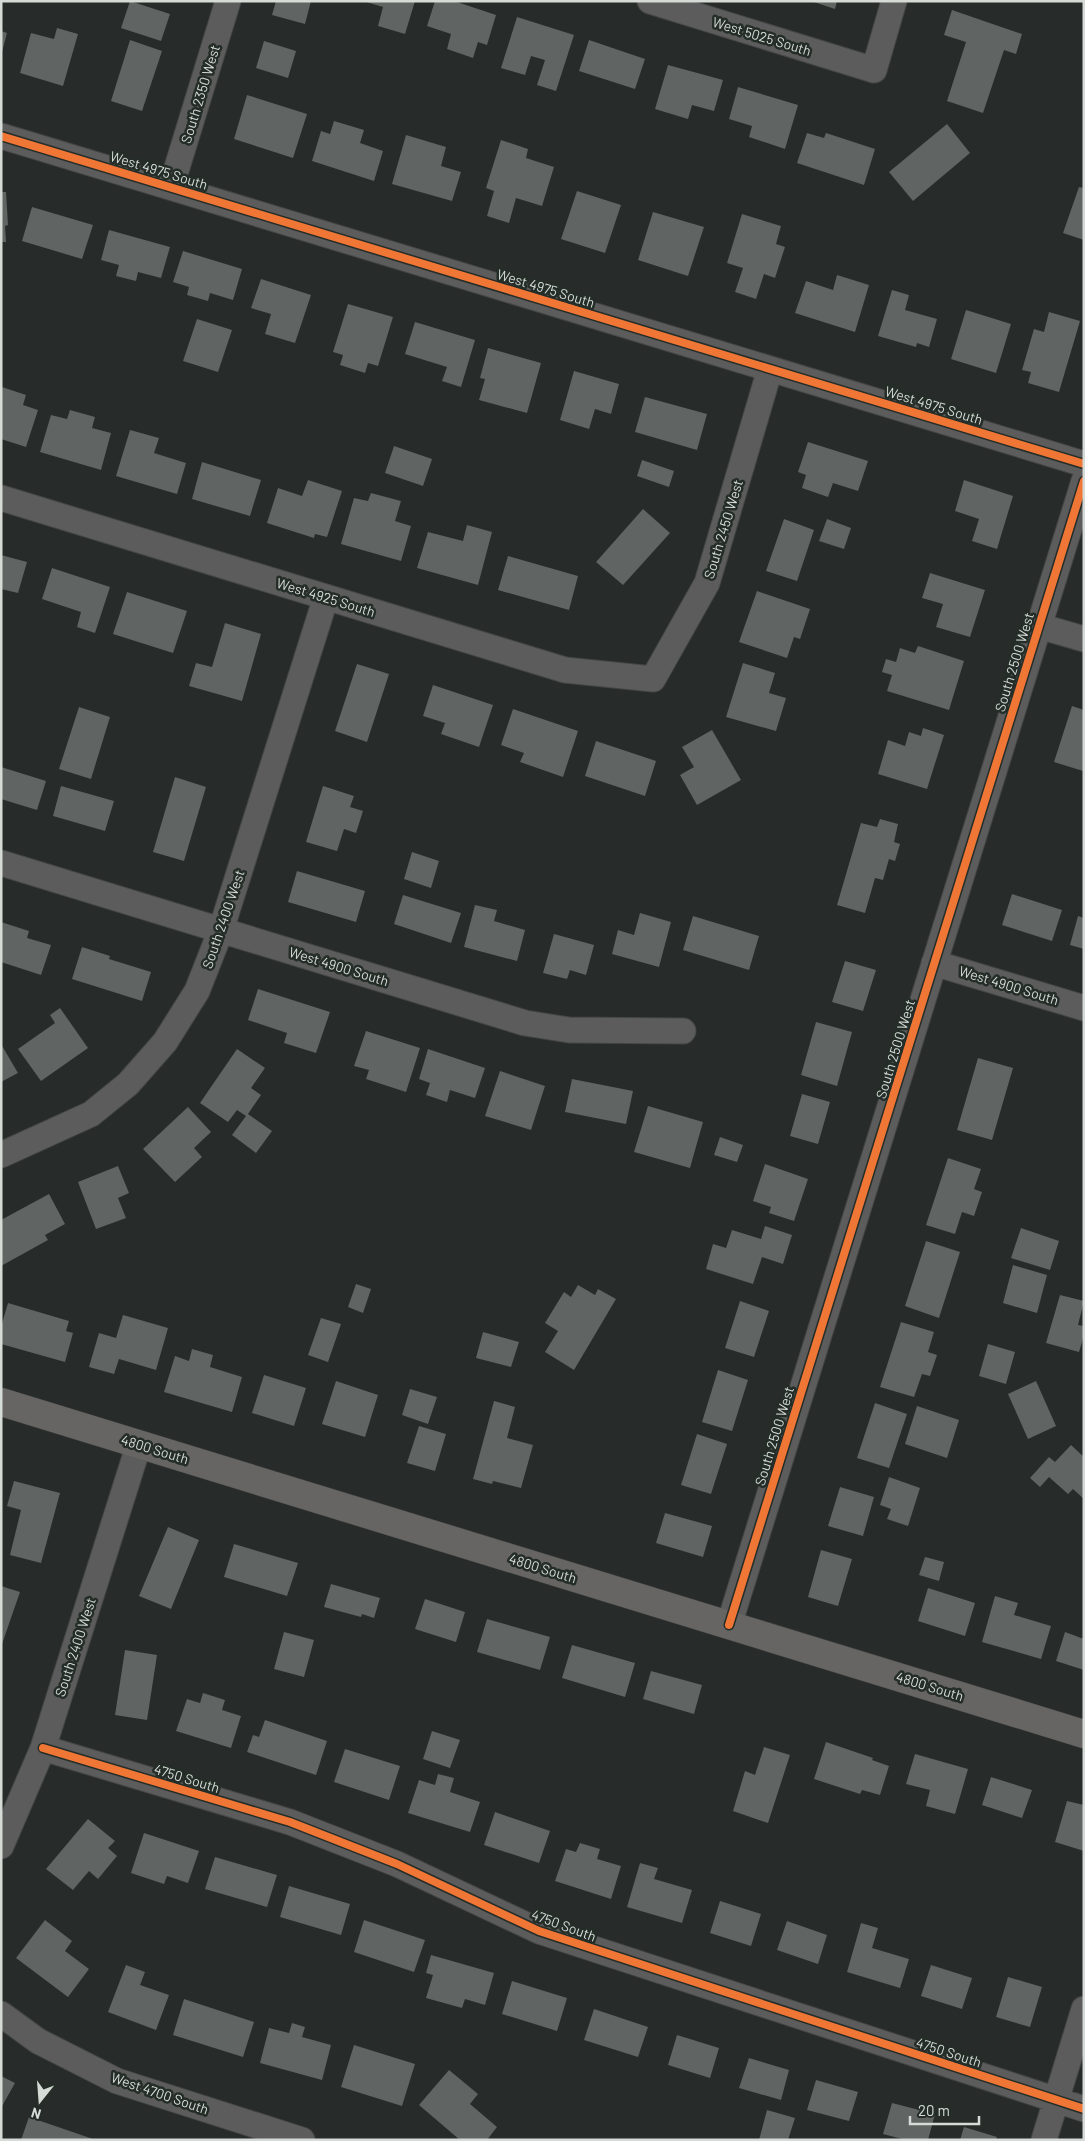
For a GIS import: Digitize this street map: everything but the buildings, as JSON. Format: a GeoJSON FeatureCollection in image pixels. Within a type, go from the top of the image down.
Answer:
{"type":"FeatureCollection","features":[{"type":"Feature","properties":{"kind":"main road","name":"4800 South"},"geometry":{"type":"LineString","coordinates":[[1,1402],[1084,1734]]}},
{"type":"Feature","properties":{"kind":"street","name":"South 2350 West"},"geometry":{"type":"LineString","coordinates":[[171,187],[228,1]]}},
{"type":"Feature","properties":{"kind":"street","name":"West 5025 South"},"geometry":{"type":"LineString","coordinates":[[650,1],[874,70],[894,1]]}},
{"type":"Feature","properties":{"kind":"street","name":"West 4975 South"},"geometry":{"type":"LineString","coordinates":[[1,136],[1084,464]]}},
{"type":"Feature","properties":{"kind":"street","name":"South 2450 West"},"geometry":{"type":"LineString","coordinates":[[653,679],[707,583],[770,369]]}},
{"type":"Feature","properties":{"kind":"street","name":"South 2500 West"},"geometry":{"type":"LineString","coordinates":[[729,1625],[1084,481]]}},
{"type":"Feature","properties":{"kind":"street","name":"West 4925 South"},"geometry":{"type":"LineString","coordinates":[[1,498],[565,670],[653,679]]}},
{"type":"Feature","properties":{"kind":"street","name":"South 2400 West"},"geometry":{"type":"LineString","coordinates":[[1,1155],[91,1114],[128,1084],[166,1042],[196,991],[221,930],[326,597]]}},
{"type":"Feature","properties":{"kind":"street"},"geometry":{"type":"LineString","coordinates":[[1039,626],[1084,639]]}},
{"type":"Feature","properties":{"kind":"street","name":"West 4900 South"},"geometry":{"type":"LineString","coordinates":[[1,863],[525,1023],[569,1030],[683,1031]]}},
{"type":"Feature","properties":{"kind":"street","name":"West 4900 South"},"geometry":{"type":"LineString","coordinates":[[934,963],[1084,1008]]}},
{"type":"Feature","properties":{"kind":"street","name":"South 2400 West"},"geometry":{"type":"LineString","coordinates":[[1,1846],[43,1748],[139,1444]]}},
{"type":"Feature","properties":{"kind":"street","name":"4750 South"},"geometry":{"type":"LineString","coordinates":[[43,1748],[290,1822],[397,1864],[539,1931],[1084,2109]]}},
{"type":"Feature","properties":{"kind":"street"},"geometry":{"type":"LineString","coordinates":[[1044,2140],[1084,2009]]}},
{"type":"Feature","properties":{"kind":"street","name":"West 4700 South"},"geometry":{"type":"LineString","coordinates":[[1,2014],[38,2041],[117,2081],[302,2140]]}},
{"type":"Feature","properties":{"kind":"cycle path"},"geometry":{"type":"LineString","coordinates":[[1,136],[1084,464]]}},
{"type":"Feature","properties":{"kind":"cycle path"},"geometry":{"type":"LineString","coordinates":[[729,1625],[1084,481]]}},
{"type":"Feature","properties":{"kind":"cycle path"},"geometry":{"type":"LineString","coordinates":[[43,1748],[290,1822],[397,1864],[539,1931],[1084,2109]]}}]}
